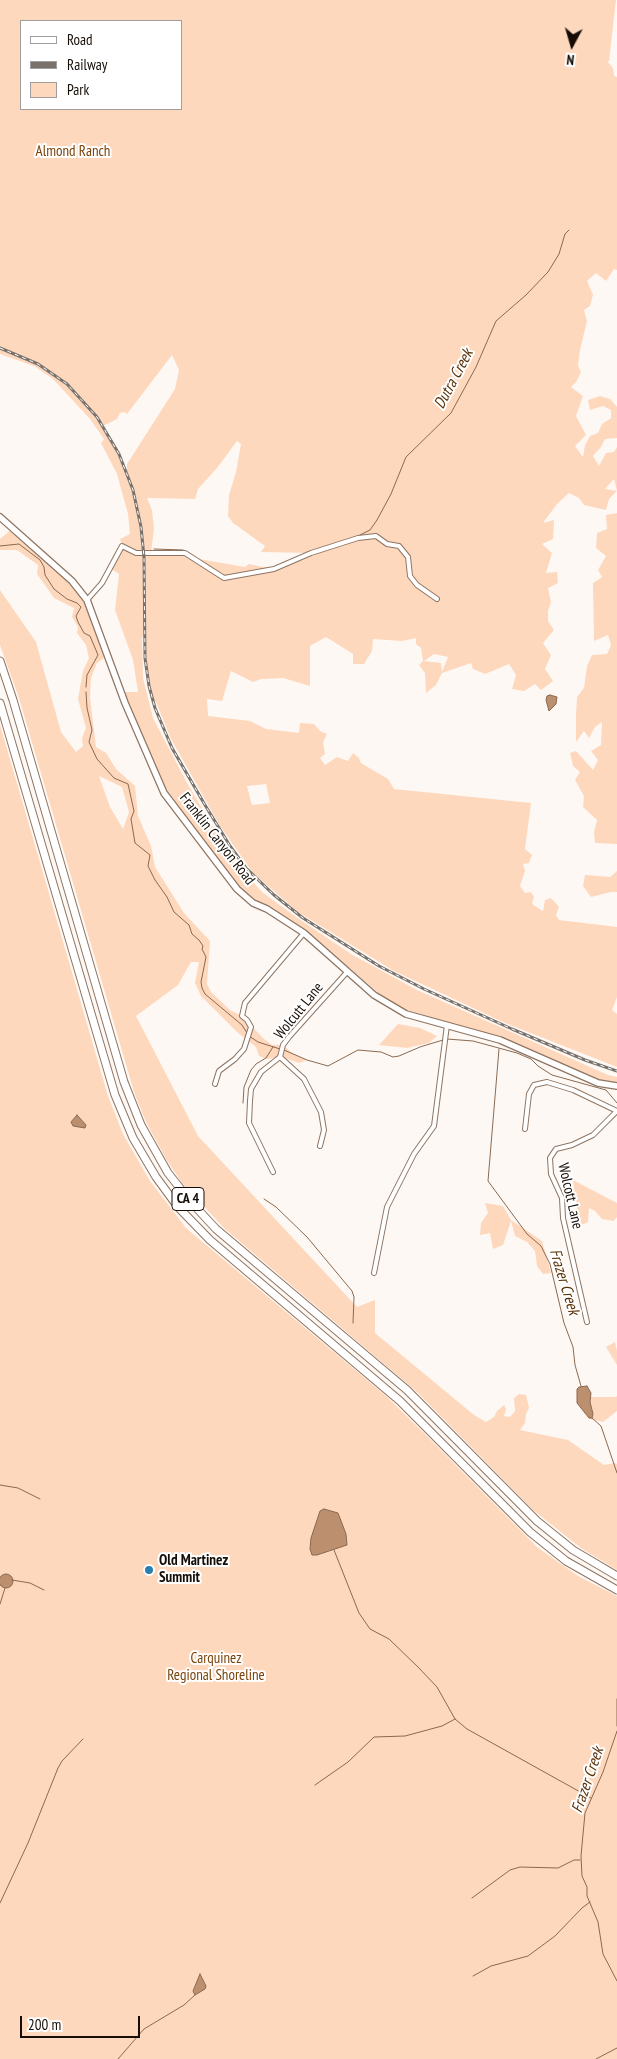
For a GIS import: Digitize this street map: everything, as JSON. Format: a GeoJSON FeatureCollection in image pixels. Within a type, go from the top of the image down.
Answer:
{"type":"FeatureCollection","features":[{"type":"Feature","properties":{"kind":"highway","name":"CA 4"},"geometry":{"type":"LineString","coordinates":[[0,661],[16,709],[127,1091],[145,1133],[168,1173],[216,1229],[407,1390],[537,1521],[573,1550],[617,1576]]}},
{"type":"Feature","properties":{"kind":"highway","name":"CA 4"},"geometry":{"type":"LineString","coordinates":[[0,703],[115,1095],[133,1138],[156,1177],[178,1207],[204,1234],[400,1401],[530,1532],[574,1566],[617,1590]]}},
{"type":"Feature","properties":{"kind":"street","name":"Franklin Canyon Road"},"geometry":{"type":"LineString","coordinates":[[0,517],[72,581],[87,600],[125,703],[164,792],[237,889],[253,903],[304,933],[374,995],[406,1014],[500,1040],[598,1083],[617,1086]]}},
{"type":"Feature","properties":{"kind":"street"},"geometry":{"type":"LineString","coordinates":[[87,600],[102,583],[122,546],[136,553],[185,553],[224,578],[274,569],[312,553],[358,538],[376,536],[387,544],[399,546],[408,557],[410,576],[417,585],[437,599]]}},
{"type":"Feature","properties":{"kind":"street"},"geometry":{"type":"LineString","coordinates":[[215,1084],[219,1071],[235,1059],[244,1049],[251,1027],[248,1020],[242,1016],[245,1003],[304,933]]}},
{"type":"Feature","properties":{"kind":"street","name":"Wolcutt Lane"},"geometry":{"type":"LineString","coordinates":[[320,1146],[324,1130],[321,1112],[304,1080],[280,1057],[283,1045],[348,971]]}},
{"type":"Feature","properties":{"kind":"street"},"geometry":{"type":"LineString","coordinates":[[374,1273],[387,1207],[414,1154],[434,1126],[447,1025]]}},
{"type":"Feature","properties":{"kind":"street"},"geometry":{"type":"LineString","coordinates":[[274,1172],[249,1123],[250,1101],[251,1089],[260,1072],[280,1057]]}},
{"type":"Feature","properties":{"kind":"street"},"geometry":{"type":"LineString","coordinates":[[525,1129],[529,1094],[534,1085],[548,1082],[574,1090],[617,1111]]}},
{"type":"Feature","properties":{"kind":"street","name":"Wolcott Lane"},"geometry":{"type":"LineString","coordinates":[[587,1322],[563,1218],[562,1198],[551,1174],[550,1158],[556,1149],[572,1145],[593,1135],[617,1111]]}},
{"type":"Feature","properties":{"kind":"green space","name":"Almond Ranch"},"geometry":{"type":"Polygon","coordinates":[[[0,0],[616,0],[609,61],[607,61],[613,68],[614,76],[617,77],[617,270],[614,269],[606,281],[596,273],[587,281],[593,295],[590,306],[584,310],[587,321],[578,366],[581,372],[571,387],[583,396],[576,416],[586,435],[575,446],[583,457],[585,445],[590,436],[598,433],[602,424],[611,418],[611,410],[603,406],[590,410],[588,400],[600,396],[610,399],[617,407],[617,438],[605,439],[593,456],[599,466],[606,453],[614,452],[617,447],[617,491],[609,499],[606,510],[584,505],[579,498],[569,493],[557,504],[543,523],[554,520],[553,539],[542,544],[552,553],[546,573],[557,572],[558,583],[548,588],[551,602],[548,611],[548,621],[554,630],[543,643],[551,655],[545,669],[553,681],[541,690],[535,684],[524,691],[512,689],[516,675],[509,664],[485,674],[473,669],[471,663],[442,673],[436,685],[426,693],[425,673],[419,665],[423,661],[421,648],[416,644],[416,638],[402,641],[373,639],[372,651],[364,664],[353,664],[353,654],[326,637],[310,646],[310,686],[283,678],[261,679],[253,682],[231,671],[222,701],[207,699],[208,716],[250,721],[266,729],[299,733],[300,723],[314,724],[320,731],[327,734],[323,742],[325,754],[320,758],[325,765],[337,757],[348,761],[353,753],[359,758],[361,763],[388,779],[394,789],[531,803],[525,849],[532,855],[529,863],[523,864],[525,871],[520,886],[525,893],[531,892],[534,897],[532,904],[543,911],[545,900],[551,898],[559,907],[556,915],[559,920],[617,927],[617,997],[612,1010],[617,1014],[617,1067],[505,1023],[394,971],[298,912],[253,873],[220,826],[171,739],[156,702],[153,703],[147,672],[144,636],[142,637],[143,678],[153,718],[186,781],[230,856],[262,892],[351,954],[417,990],[608,1075],[617,1077],[617,1086],[596,1080],[509,1041],[401,1008],[382,996],[304,929],[250,898],[224,869],[165,787],[123,692],[138,692],[133,660],[115,610],[119,574],[110,568],[122,546],[120,539],[130,534],[128,514],[117,474],[101,443],[104,439],[90,419],[53,379],[34,366],[0,354],[0,0]],[[172,355],[127,414],[124,412],[120,413],[117,419],[103,426],[127,471],[127,464],[175,389],[179,370],[172,355]],[[237,441],[217,468],[198,489],[195,499],[147,498],[152,510],[154,529],[151,553],[185,553],[193,558],[245,567],[249,564],[274,569],[309,553],[261,552],[265,546],[233,523],[228,516],[229,495],[236,472],[241,444],[237,441]],[[614,479],[605,489],[617,491],[614,479]],[[434,654],[424,661],[441,663],[442,672],[448,657],[434,654]],[[266,784],[247,786],[252,805],[270,803],[266,784]]]}},
{"type":"Feature","properties":{"kind":"green space"},"geometry":{"type":"Polygon","coordinates":[[[617,513],[617,844],[595,843],[594,832],[597,820],[583,807],[584,796],[575,780],[580,772],[573,766],[570,753],[576,751],[593,770],[598,760],[591,751],[601,745],[602,722],[595,727],[589,738],[584,731],[576,742],[577,697],[584,688],[587,666],[592,655],[607,654],[611,645],[608,635],[594,641],[593,583],[602,577],[598,570],[606,556],[596,548],[597,533],[607,529],[606,515],[617,513]]]}},
{"type":"Feature","properties":{"kind":"green space"},"geometry":{"type":"Polygon","coordinates":[[[13,528],[49,560],[87,600],[108,655],[97,663],[91,678],[90,697],[96,747],[106,753],[116,769],[135,786],[138,816],[151,846],[155,867],[184,913],[210,941],[207,984],[211,992],[230,1010],[242,1016],[272,1045],[283,1045],[292,1053],[307,1060],[299,1063],[281,1057],[267,1059],[259,1056],[256,1047],[237,1032],[201,996],[195,983],[199,962],[191,962],[178,985],[136,1016],[198,1136],[357,1307],[375,1300],[375,1333],[474,1415],[486,1422],[494,1417],[497,1411],[504,1405],[506,1409],[504,1416],[510,1417],[515,1411],[514,1398],[519,1394],[526,1395],[529,1408],[525,1423],[520,1430],[568,1440],[604,1465],[617,1464],[617,1570],[581,1548],[533,1510],[417,1392],[225,1229],[182,1183],[166,1159],[146,1122],[134,1092],[19,698],[0,645],[0,590],[36,642],[61,732],[76,752],[83,746],[82,738],[86,728],[78,699],[83,671],[89,658],[86,645],[77,633],[78,627],[72,617],[74,608],[54,598],[37,574],[38,565],[17,550],[0,550],[0,539],[13,528]],[[99,776],[110,807],[123,829],[129,812],[122,787],[99,776]]]}},
{"type":"Feature","properties":{"kind":"green space","name":"Carquinez Regional Shoreline"},"geometry":{"type":"Polygon","coordinates":[[[0,725],[108,1096],[123,1134],[150,1181],[186,1228],[385,1395],[537,1547],[578,1576],[617,1596],[617,2059],[0,2059],[0,725]]]}},
{"type":"Feature","properties":{"kind":"green space"},"geometry":{"type":"Polygon","coordinates":[[[617,871],[617,892],[591,897],[583,886],[585,875],[610,877],[617,871]]]}},
{"type":"Feature","properties":{"kind":"green space"},"geometry":{"type":"Polygon","coordinates":[[[398,1024],[420,1028],[437,1036],[429,1043],[407,1048],[379,1045],[398,1024]]]}},
{"type":"Feature","properties":{"kind":"green space"},"geometry":{"type":"Polygon","coordinates":[[[573,1180],[617,1203],[617,1217],[614,1221],[602,1219],[595,1211],[589,1208],[588,1222],[579,1226],[573,1180]]]}},
{"type":"Feature","properties":{"kind":"green space"},"geometry":{"type":"Polygon","coordinates":[[[485,1203],[503,1206],[511,1220],[542,1241],[551,1273],[543,1274],[537,1266],[535,1251],[527,1242],[515,1236],[511,1221],[503,1245],[493,1249],[490,1233],[480,1235],[481,1223],[488,1213],[485,1203]]]}},
{"type":"Feature","properties":{"kind":"green space"},"geometry":{"type":"Polygon","coordinates":[[[615,1342],[617,1351],[617,1365],[606,1347],[615,1342]]]}},
{"type":"Feature","properties":{"kind":"green space"},"geometry":{"type":"Polygon","coordinates":[[[579,1397],[616,1397],[617,1411],[603,1422],[589,1419],[579,1397]]]}},
{"type":"Feature","properties":{"kind":"shaded area"},"geometry":{"type":"Polygon","coordinates":[[[547,696],[557,697],[556,704],[549,711],[546,700],[547,696]]]}},
{"type":"Feature","properties":{"kind":"shaded area"},"geometry":{"type":"Polygon","coordinates":[[[77,1115],[86,1125],[85,1128],[73,1126],[71,1122],[77,1115]]]}},
{"type":"Feature","properties":{"kind":"shaded area"},"geometry":{"type":"Polygon","coordinates":[[[587,1386],[591,1393],[592,1418],[589,1418],[577,1403],[577,1389],[587,1386]]]}},
{"type":"Feature","properties":{"kind":"shaded area"},"geometry":{"type":"Polygon","coordinates":[[[324,1509],[338,1513],[346,1534],[347,1545],[312,1555],[310,1549],[311,1538],[320,1511],[324,1509]]]}},
{"type":"Feature","properties":{"kind":"shaded area"},"geometry":{"type":"Polygon","coordinates":[[[6,1574],[11,1576],[13,1581],[11,1586],[6,1588],[1,1586],[-1,1581],[1,1576],[6,1574]]]}},
{"type":"Feature","properties":{"kind":"shaded area"},"geometry":{"type":"Polygon","coordinates":[[[200,1974],[206,1986],[205,1989],[195,1995],[193,1991],[200,1974]]]}},
{"type":"Feature","properties":{"kind":"waterway","name":"Dutra Creek"},"geometry":{"type":"LineString","coordinates":[[356,537],[370,530],[377,520],[391,494],[406,457],[451,413],[476,367],[496,321],[526,295],[548,272],[559,254],[565,234],[569,230]]}},
{"type":"Feature","properties":{"kind":"waterway"},"geometry":{"type":"LineString","coordinates":[[0,546],[19,544],[40,560],[44,567],[45,575],[54,589],[81,607],[76,616],[78,622],[84,633],[90,636],[98,655],[87,675],[86,687]]}},
{"type":"Feature","properties":{"kind":"waterway","name":"Dutra Creek"},"geometry":{"type":"LineString","coordinates":[[154,549],[183,550]]}},
{"type":"Feature","properties":{"kind":"waterway"},"geometry":{"type":"LineString","coordinates":[[86,692],[87,708],[92,730],[89,742],[97,759],[114,778],[128,784],[134,811],[131,819],[135,843],[150,855],[148,866],[155,880],[167,897],[174,912],[189,925],[192,934],[203,946],[202,949],[206,957],[201,982],[202,988],[205,994],[242,1025],[247,1033]]}},
{"type":"Feature","properties":{"kind":"waterway"},"geometry":{"type":"LineString","coordinates":[[249,1036],[258,1042],[280,1049]]}},
{"type":"Feature","properties":{"kind":"waterway"},"geometry":{"type":"LineString","coordinates":[[447,1039],[473,1041],[517,1053],[531,1059],[552,1075],[606,1090],[617,1103]]}},
{"type":"Feature","properties":{"kind":"waterway"},"geometry":{"type":"LineString","coordinates":[[284,1050],[307,1060],[328,1066],[358,1050],[381,1052],[393,1057],[443,1040]]}},
{"type":"Feature","properties":{"kind":"waterway"},"geometry":{"type":"LineString","coordinates":[[243,1103],[244,1087],[251,1070],[256,1064],[266,1058],[273,1047]]}},
{"type":"Feature","properties":{"kind":"waterway","name":"Frazer Creek"},"geometry":{"type":"LineString","coordinates":[[499,1049],[488,1181],[527,1234],[541,1246],[550,1264],[564,1323],[573,1347],[575,1365],[581,1386]]}},
{"type":"Feature","properties":{"kind":"waterway"},"geometry":{"type":"LineString","coordinates":[[264,1199],[276,1207],[307,1237],[352,1291],[354,1297],[353,1323]]}},
{"type":"Feature","properties":{"kind":"waterway","name":"Frazer Creek"},"geometry":{"type":"LineString","coordinates":[[592,1418],[601,1426],[617,1473]]}},
{"type":"Feature","properties":{"kind":"waterway"},"geometry":{"type":"LineString","coordinates":[[0,1485],[18,1488],[40,1499]]}},
{"type":"Feature","properties":{"kind":"waterway"},"geometry":{"type":"LineString","coordinates":[[334,1550],[359,1613],[370,1629],[389,1639],[437,1687],[455,1719],[467,1729],[591,1798]]}},
{"type":"Feature","properties":{"kind":"waterway"},"geometry":{"type":"LineString","coordinates":[[12,1580],[30,1583],[44,1590]]}},
{"type":"Feature","properties":{"kind":"waterway"},"geometry":{"type":"LineString","coordinates":[[0,1604],[5,1588]]}},
{"type":"Feature","properties":{"kind":"waterway","name":"Frazer Creek"},"geometry":{"type":"LineString","coordinates":[[617,1699],[617,1726]]}},
{"type":"Feature","properties":{"kind":"waterway"},"geometry":{"type":"LineString","coordinates":[[315,1785],[348,1762],[374,1737],[405,1736],[442,1726],[455,1719]]}},
{"type":"Feature","properties":{"kind":"waterway","name":"Frazer Creek"},"geometry":{"type":"LineString","coordinates":[[617,1731],[603,1772],[585,1813],[581,1856],[582,1876],[587,1887],[587,1896],[598,1922],[603,1954],[617,1981]]}},
{"type":"Feature","properties":{"kind":"waterway"},"geometry":{"type":"LineString","coordinates":[[0,1903],[28,1843],[58,1768],[62,1761],[83,1739]]}},
{"type":"Feature","properties":{"kind":"waterway"},"geometry":{"type":"LineString","coordinates":[[472,1898],[510,1870],[520,1867],[558,1868],[574,1860],[580,1860]]}},
{"type":"Feature","properties":{"kind":"waterway"},"geometry":{"type":"LineString","coordinates":[[473,1976],[491,1966],[528,1956],[555,1936],[590,1902]]}},
{"type":"Feature","properties":{"kind":"waterway"},"geometry":{"type":"LineString","coordinates":[[118,2059],[144,2029],[184,2005],[195,1995]]}},
{"type":"Feature","properties":{"kind":"waterway","name":"Frazer Creek"},"geometry":{"type":"LineString","coordinates":[[596,2059],[617,2048]]}},
{"type":"Feature","properties":{"kind":"railway"},"geometry":{"type":"LineString","coordinates":[[0,348],[38,364],[67,384],[97,417],[119,454],[133,490],[141,527],[144,557],[145,658],[149,686],[155,708],[172,748],[230,846],[246,868],[274,895],[303,918],[379,966],[424,989],[512,1029],[585,1060],[617,1071]]}},
{"type":"Feature","properties":{"kind":"place","name":"Old Martinez Summit"},"geometry":{"type":"Point","coordinates":[149,1570]}}]}
